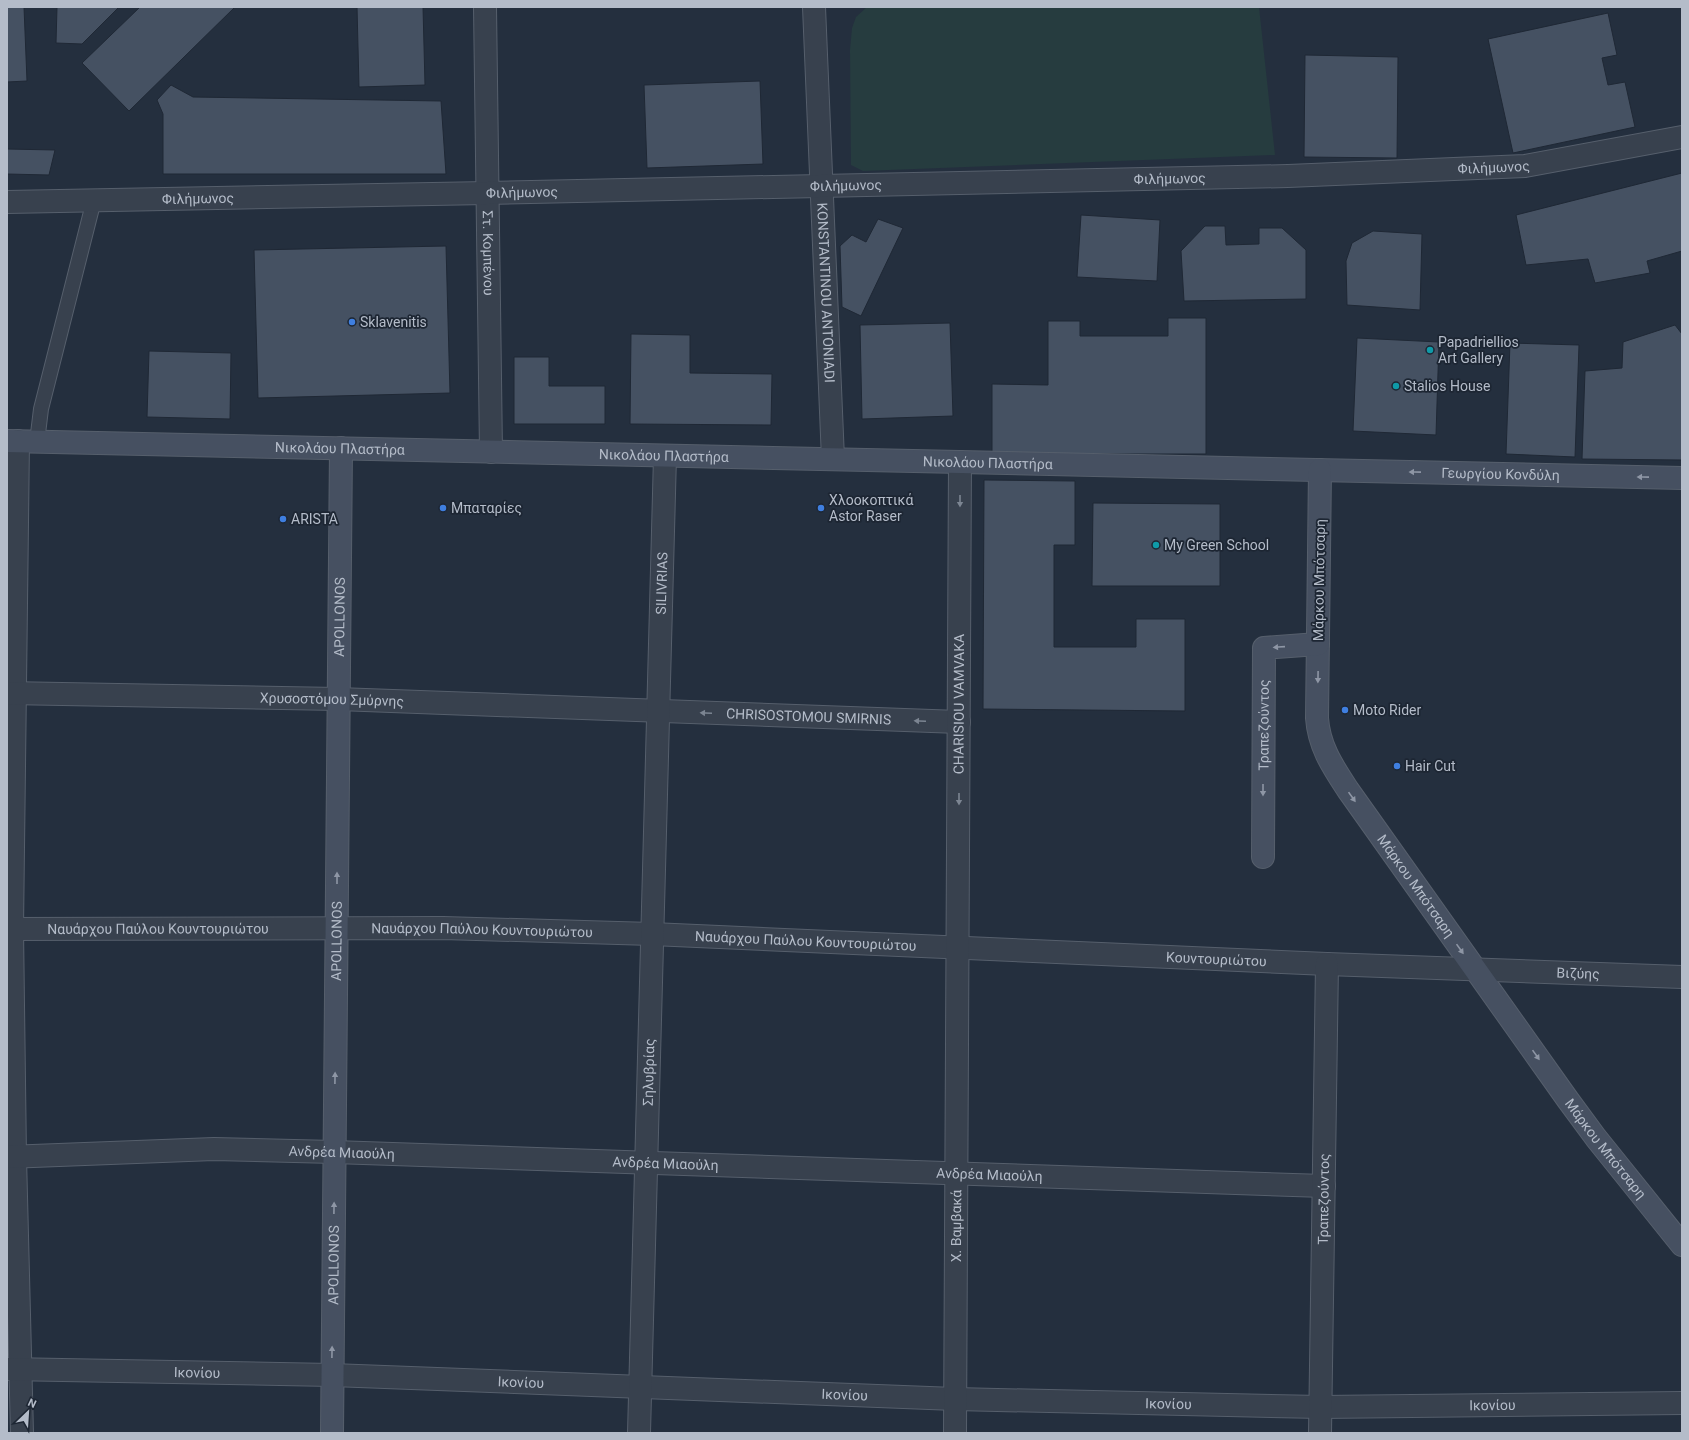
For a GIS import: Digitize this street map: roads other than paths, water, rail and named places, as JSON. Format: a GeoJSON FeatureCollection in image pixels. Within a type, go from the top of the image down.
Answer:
{"type":"FeatureCollection","features":[{"type":"Feature","properties":{"kind":"main road","name":"Νικολάου Πλαστήρα"},"geometry":{"type":"LineString","coordinates":[[21,442],[1320,470]]}},
{"type":"Feature","properties":{"kind":"main road","name":"APOLLONOS"},"geometry":{"type":"LineString","coordinates":[[332,1433],[340,448]]}},
{"type":"Feature","properties":{"kind":"main road","name":"Γεωργίου Κονδύλη"},"geometry":{"type":"LineString","coordinates":[[1320,470],[1682,478]]}},
{"type":"Feature","properties":{"kind":"main road","name":"Μάρκου Μπότσαρη"},"geometry":{"type":"LineString","coordinates":[[1320,470],[1318,727],[1324,753],[1348,790],[1596,1138],[1682,1244]]}},
{"type":"Feature","properties":{"kind":"main road","name":"Τραπεζούντος"},"geometry":{"type":"LineString","coordinates":[[1263,857],[1264,648],[1318,644]]}},
{"type":"Feature","properties":{"kind":"street","name":"Στ. Κομπένου"},"geometry":{"type":"LineString","coordinates":[[485,7],[491,452]]}},
{"type":"Feature","properties":{"kind":"street","name":"KONSTANTINOU ANTONIADI"},"geometry":{"type":"LineString","coordinates":[[814,7],[833,459]]}},
{"type":"Feature","properties":{"kind":"street","name":"Φιλήμωνος"},"geometry":{"type":"LineString","coordinates":[[7,202],[1288,176],[1526,166],[1682,137]]}},
{"type":"Feature","properties":{"kind":"street"},"geometry":{"type":"LineString","coordinates":[[21,442],[10,693],[9,929],[14,1369],[22,1433]]}},
{"type":"Feature","properties":{"kind":"street","name":"SILIVRIAS"},"geometry":{"type":"LineString","coordinates":[[658,711],[665,456]]}},
{"type":"Feature","properties":{"kind":"street","name":"CHARISIOU VAMVAKA"},"geometry":{"type":"LineString","coordinates":[[958,947],[960,462]]}},
{"type":"Feature","properties":{"kind":"street","name":"Χρυσοστόμου Σμύρνης"},"geometry":{"type":"LineString","coordinates":[[10,693],[338,698],[658,711]]}},
{"type":"Feature","properties":{"kind":"street","name":"CHRISOSTOMOU SMIRNIS"},"geometry":{"type":"LineString","coordinates":[[658,711],[959,722]]}},
{"type":"Feature","properties":{"kind":"street","name":"Σηλυβρίας"},"geometry":{"type":"LineString","coordinates":[[639,1433],[658,711]]}},
{"type":"Feature","properties":{"kind":"street","name":"Ναυάρχου Παύλου Κουντουριώτου"},"geometry":{"type":"LineString","coordinates":[[9,929],[336,927],[443,928],[652,934],[958,947]]}},
{"type":"Feature","properties":{"kind":"street","name":"Κουντουριώτου"},"geometry":{"type":"LineString","coordinates":[[958,947],[1327,964],[1475,969]]}},
{"type":"Feature","properties":{"kind":"street","name":"Χ. Βαμβακά"},"geometry":{"type":"LineString","coordinates":[[955,1433],[958,947]]}},
{"type":"Feature","properties":{"kind":"street","name":"Τραπεζούντος"},"geometry":{"type":"LineString","coordinates":[[1320,1433],[1327,964]]}},
{"type":"Feature","properties":{"kind":"street","name":"Βιζύης"},"geometry":{"type":"LineString","coordinates":[[1475,969],[1682,977]]}},
{"type":"Feature","properties":{"kind":"street","name":"Ανδρέα Μιαούλη"},"geometry":{"type":"LineString","coordinates":[[11,1157],[214,1149],[646,1162],[1324,1186]]}},
{"type":"Feature","properties":{"kind":"street","name":"Ικονίου"},"geometry":{"type":"LineString","coordinates":[[14,1369],[332,1375],[955,1399],[1321,1407],[1682,1403]]}},
{"type":"Feature","properties":{"kind":"lane"},"geometry":{"type":"LineString","coordinates":[[21,442],[41,409],[94,200]]}},
{"type":"Feature","properties":{"kind":"place","name":"Sklavenitis"},"geometry":{"type":"Point","coordinates":[352,322]}},
{"type":"Feature","properties":{"kind":"place","name":"Papadriellios Art Gallery"},"geometry":{"type":"Point","coordinates":[1430,350]}},
{"type":"Feature","properties":{"kind":"place","name":"Stalios House"},"geometry":{"type":"Point","coordinates":[1396,386]}},
{"type":"Feature","properties":{"kind":"place","name":"Μπαταρίες"},"geometry":{"type":"Point","coordinates":[443,508]}},
{"type":"Feature","properties":{"kind":"place","name":"Χλοοκοπτικά Astor Raser"},"geometry":{"type":"Point","coordinates":[821,508]}},
{"type":"Feature","properties":{"kind":"place","name":"ARISTA"},"geometry":{"type":"Point","coordinates":[283,519]}},
{"type":"Feature","properties":{"kind":"place","name":"My Green School"},"geometry":{"type":"Point","coordinates":[1156,545]}},
{"type":"Feature","properties":{"kind":"place","name":"Moto Rider"},"geometry":{"type":"Point","coordinates":[1345,710]}},
{"type":"Feature","properties":{"kind":"place","name":"Hair Cut"},"geometry":{"type":"Point","coordinates":[1397,766]}}]}
